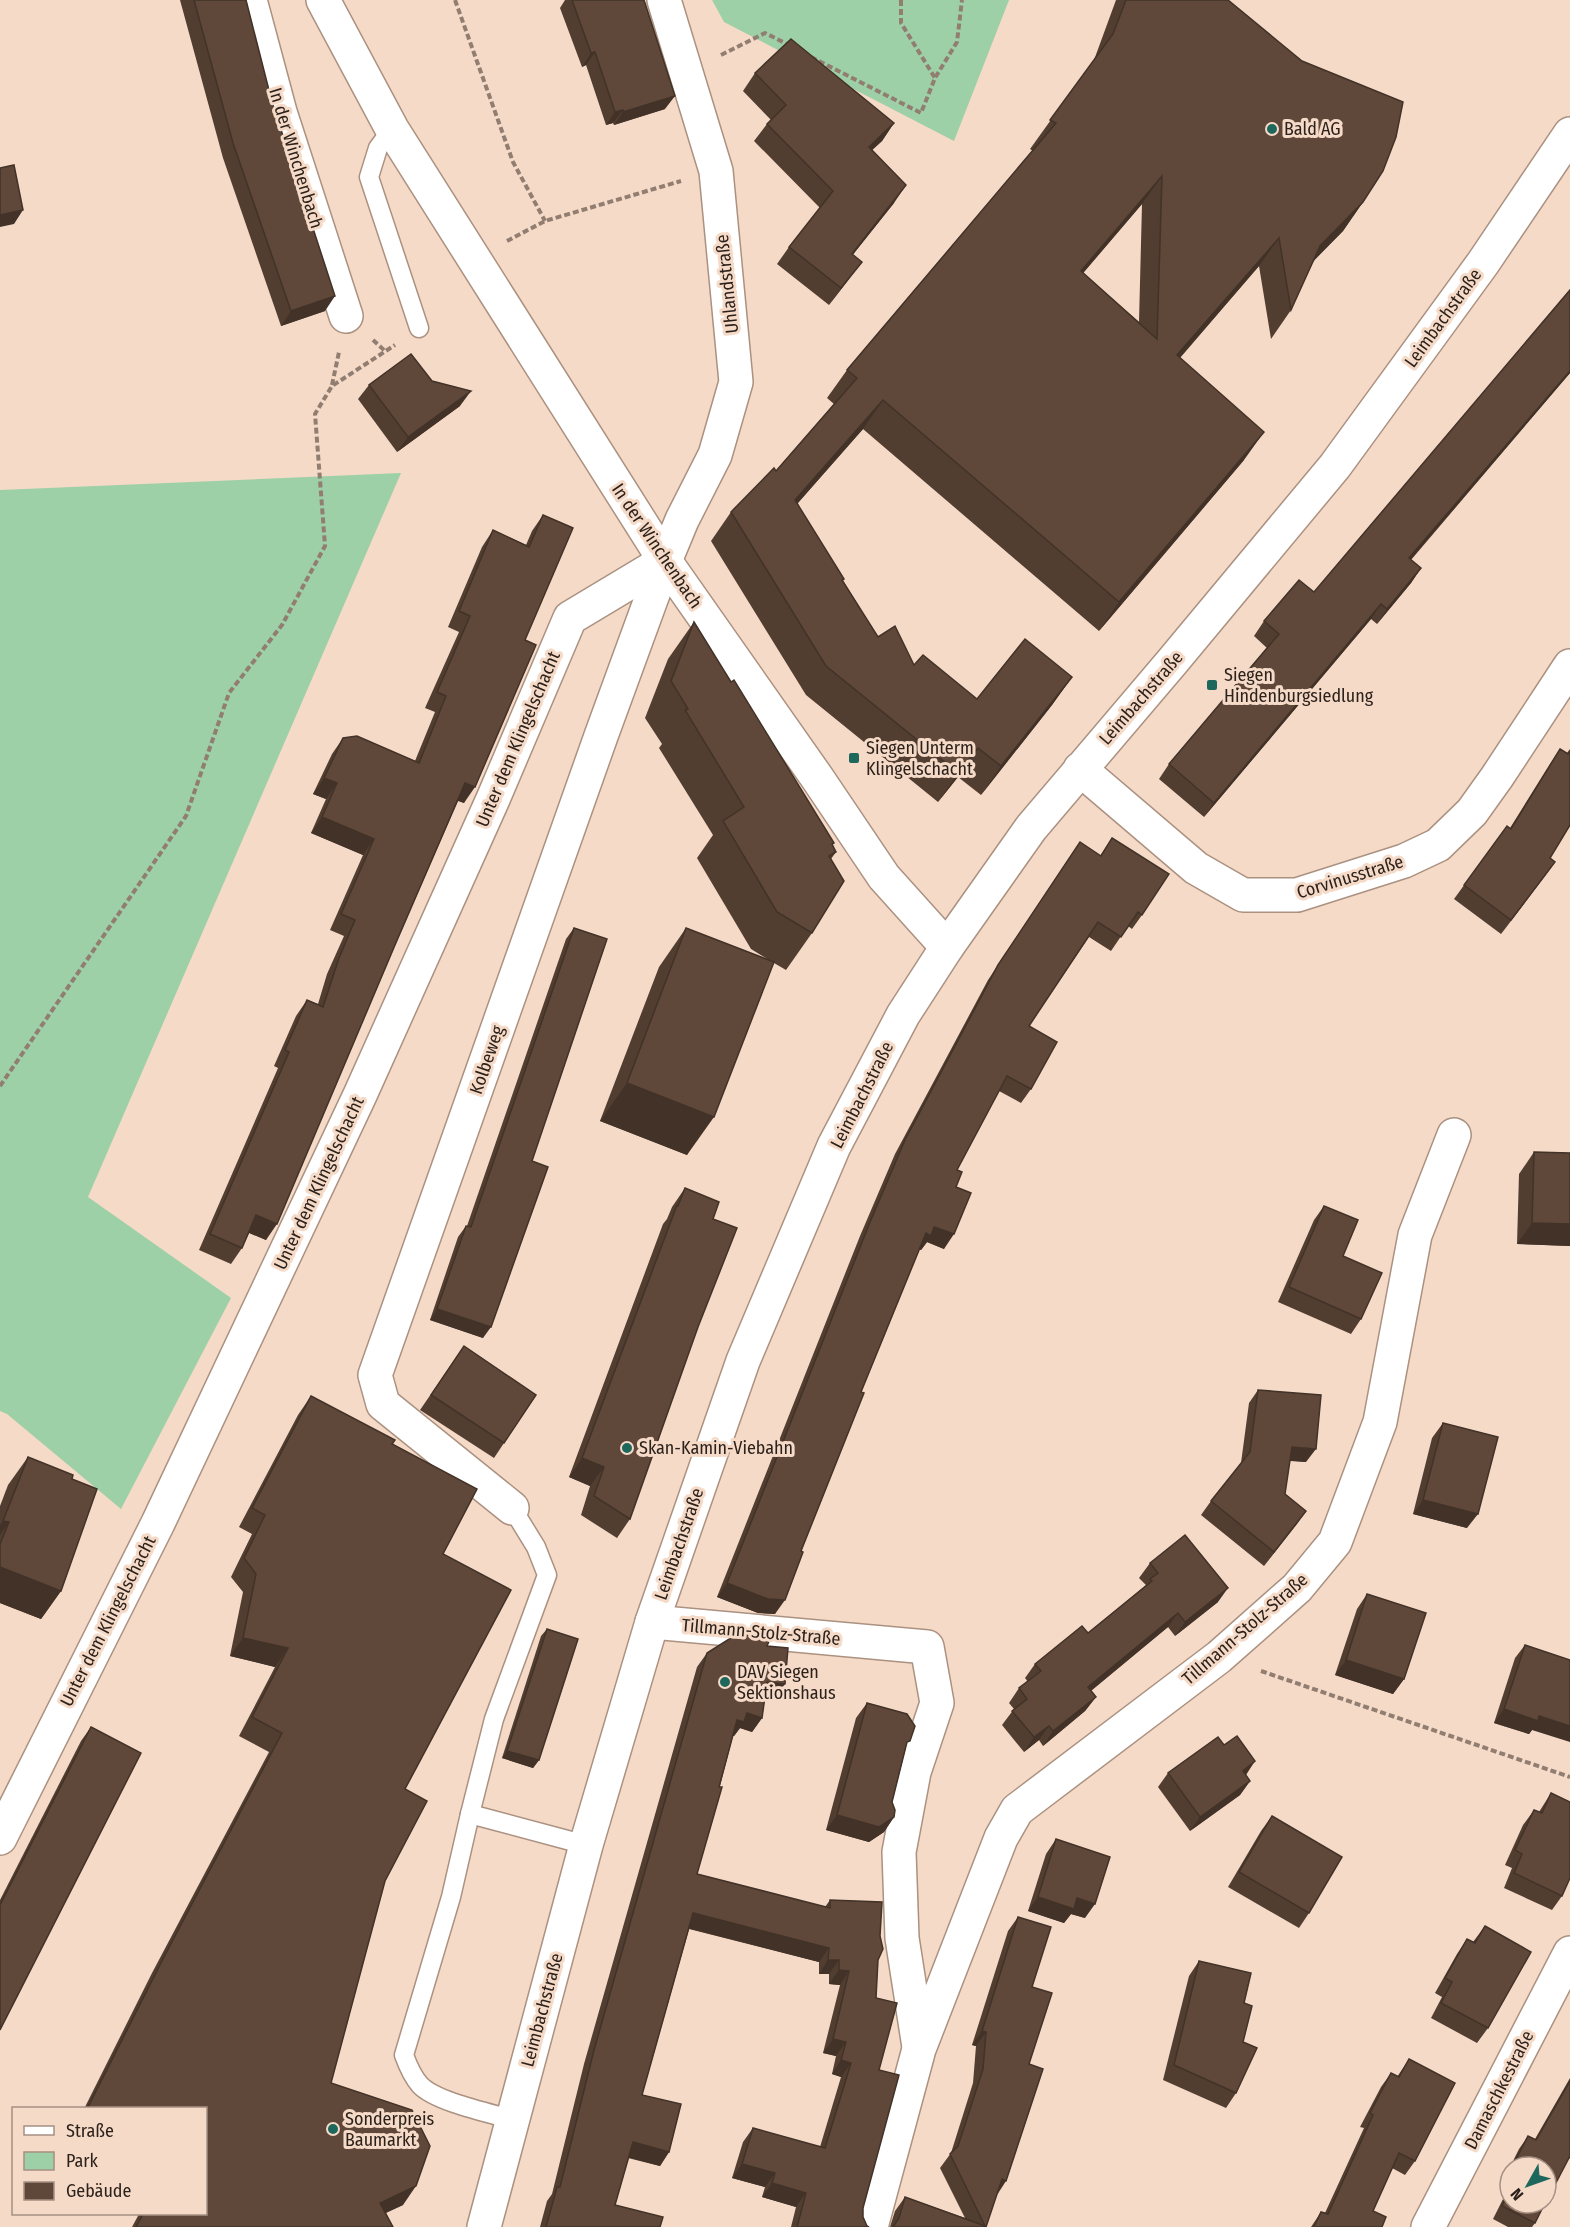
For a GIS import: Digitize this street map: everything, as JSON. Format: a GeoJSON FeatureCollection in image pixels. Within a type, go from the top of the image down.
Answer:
{"type":"FeatureCollection","features":[{"type":"Feature","properties":{"kind":"street","name":"In der Winchenbach"},"geometry":{"type":"LineString","coordinates":[[250,0],[280,112],[346,316]]}},
{"type":"Feature","properties":{"kind":"street","name":"In der Winchenbach"},"geometry":{"type":"LineString","coordinates":[[323,0],[392,129],[665,561],[884,876],[947,946]]}},
{"type":"Feature","properties":{"kind":"street","name":"Uhlandstraße"},"geometry":{"type":"LineString","coordinates":[[664,0],[716,171],[736,382],[715,455],[682,520],[665,561]]}},
{"type":"Feature","properties":{"kind":"street","name":"Leimbachstraße"},"geometry":{"type":"LineString","coordinates":[[484,2227],[586,1845],[652,1622],[743,1361],[834,1146],[903,1015],[947,946],[1031,828],[1173,662],[1335,466],[1483,263],[1570,134]]}},
{"type":"Feature","properties":{"kind":"street","name":"Kolbeweg"},"geometry":{"type":"LineString","coordinates":[[512,1509],[383,1404],[375,1375],[665,561]]}},
{"type":"Feature","properties":{"kind":"street","name":"Unter dem Klingelschacht"},"geometry":{"type":"LineString","coordinates":[[0,1838],[158,1522],[360,1095],[493,799],[570,618],[665,561]]}},
{"type":"Feature","properties":{"kind":"street","name":"Corvinusstraße"},"geometry":{"type":"LineString","coordinates":[[1080,769],[1196,868],[1243,895],[1297,895],[1404,861],[1438,845],[1464,820],[1497,777],[1570,666]]}},
{"type":"Feature","properties":{"kind":"street","name":"Tillmann-Stolz-Straße"},"geometry":{"type":"LineString","coordinates":[[871,2227],[919,2049],[1001,1838],[1017,1810],[1219,1657],[1297,1588],[1335,1542],[1380,1422],[1415,1235],[1454,1136]]}},
{"type":"Feature","properties":{"kind":"street","name":"Tillmann-Stolz-Straße"},"geometry":{"type":"LineString","coordinates":[[652,1622],[927,1647],[937,1703],[914,1772],[899,1852],[902,1938],[919,2049]]}},
{"type":"Feature","properties":{"kind":"street","name":"Damaschkestraße"},"geometry":{"type":"LineString","coordinates":[[1428,2227],[1570,1953]]}},
{"type":"Feature","properties":{"kind":"lane"},"geometry":{"type":"LineString","coordinates":[[392,129],[378,148],[369,177],[419,328]]}},
{"type":"Feature","properties":{"kind":"lane"},"geometry":{"type":"LineString","coordinates":[[512,1509],[536,1547],[547,1575],[494,1719],[452,1897],[404,2055],[412,2075],[422,2087],[444,2099],[514,2120]]}},
{"type":"Feature","properties":{"kind":"lane"},"geometry":{"type":"LineString","coordinates":[[470,1814],[586,1845]]}},
{"type":"Feature","properties":{"kind":"path"},"geometry":{"type":"LineString","coordinates":[[455,0],[513,162],[545,221]]}},
{"type":"Feature","properties":{"kind":"path"},"geometry":{"type":"LineString","coordinates":[[901,0],[901,23],[935,78]]}},
{"type":"Feature","properties":{"kind":"path"},"geometry":{"type":"LineString","coordinates":[[806,54],[921,113],[935,78],[957,42],[962,0]]}},
{"type":"Feature","properties":{"kind":"path"},"geometry":{"type":"LineString","coordinates":[[687,72],[765,33],[796,49]]}},
{"type":"Feature","properties":{"kind":"path"},"geometry":{"type":"LineString","coordinates":[[474,260],[545,221],[716,171]]}},
{"type":"Feature","properties":{"kind":"path"},"geometry":{"type":"LineString","coordinates":[[0,1086],[186,816],[229,693],[282,625],[326,546],[315,414],[332,386],[419,328]]}},
{"type":"Feature","properties":{"kind":"path"},"geometry":{"type":"LineString","coordinates":[[1219,1657],[1570,1777]]}},
{"type":"Feature","properties":{"kind":"green space"},"geometry":{"type":"Polygon","coordinates":[[[712,0],[1009,0],[954,141],[724,22],[712,0]]]}},
{"type":"Feature","properties":{"kind":"green space"},"geometry":{"type":"Polygon","coordinates":[[[401,473],[88,1197],[231,1298],[121,1509],[7,1414],[0,1411],[0,490],[401,473]]]}},
{"type":"Feature","properties":{"kind":"building"},"geometry":{"type":"Polygon","coordinates":[[[194,0],[246,0],[272,102],[335,296],[291,311],[233,143],[194,0]]]}},
{"type":"Feature","properties":{"kind":"building"},"geometry":{"type":"Polygon","coordinates":[[[572,0],[644,0],[675,96],[623,112],[623,110],[615,112],[595,52],[591,53],[572,0]]]}},
{"type":"Feature","properties":{"kind":"building"},"geometry":{"type":"Polygon","coordinates":[[[1126,0],[1228,0],[1302,61],[1403,102],[1396,137],[1383,171],[1363,202],[1320,246],[1291,310],[1279,238],[1177,355],[1264,432],[1119,602],[883,400],[795,500],[878,637],[895,626],[914,665],[923,655],[977,699],[1025,639],[1072,677],[1001,766],[978,748],[958,773],[826,666],[731,512],[774,468],[776,471],[857,378],[847,370],[1056,123],[1050,120],[1113,34],[1126,0]],[[1162,176],[1081,271],[1157,339],[1162,176]]]}},
{"type":"Feature","properties":{"kind":"building"},"geometry":{"type":"Polygon","coordinates":[[[791,39],[894,123],[869,147],[906,185],[852,254],[862,262],[841,288],[789,247],[833,191],[767,124],[786,105],[755,73],[791,39]]]}},
{"type":"Feature","properties":{"kind":"building"},"geometry":{"type":"Polygon","coordinates":[[[14,165],[23,210],[0,215],[0,168],[14,165]]]}},
{"type":"Feature","properties":{"kind":"building"},"geometry":{"type":"Polygon","coordinates":[[[1570,290],[1570,371],[1409,558],[1421,568],[1387,609],[1381,604],[1214,803],[1169,764],[1279,634],[1264,621],[1299,580],[1314,592],[1570,290]]]}},
{"type":"Feature","properties":{"kind":"building"},"geometry":{"type":"Polygon","coordinates":[[[411,354],[432,381],[471,391],[408,437],[369,385],[411,354]]]}},
{"type":"Feature","properties":{"kind":"building"},"geometry":{"type":"Polygon","coordinates":[[[543,515],[573,528],[525,640],[536,645],[475,787],[465,783],[277,1224],[256,1215],[242,1248],[210,1234],[289,1052],[285,1050],[307,1000],[323,1007],[339,958],[355,920],[341,914],[374,839],[322,817],[337,783],[324,778],[343,738],[357,736],[419,763],[446,696],[437,692],[470,616],[459,611],[493,530],[529,547],[543,515]]]}},
{"type":"Feature","properties":{"kind":"building"},"geometry":{"type":"Polygon","coordinates":[[[694,622],[731,682],[734,680],[834,843],[832,844],[836,852],[829,856],[844,881],[812,933],[777,912],[723,821],[744,807],[685,710],[688,709],[671,681],[694,622]]]}},
{"type":"Feature","properties":{"kind":"building"},"geometry":{"type":"Polygon","coordinates":[[[1560,749],[1568,754],[1570,751],[1570,825],[1550,858],[1555,862],[1511,920],[1464,885],[1507,826],[1511,829],[1560,749]]]}},
{"type":"Feature","properties":{"kind":"building"},"geometry":{"type":"Polygon","coordinates":[[[1112,838],[1169,874],[1142,915],[1138,912],[1121,937],[1098,922],[1029,1026],[1057,1042],[1031,1089],[1007,1076],[957,1170],[962,1172],[956,1187],[971,1193],[954,1234],[934,1227],[931,1236],[926,1233],[861,1392],[864,1393],[801,1551],[803,1552],[785,1600],[768,1599],[727,1583],[870,1222],[905,1140],[998,965],[1080,842],[1101,856],[1112,838]]]}},
{"type":"Feature","properties":{"kind":"building"},"geometry":{"type":"Polygon","coordinates":[[[574,928],[607,939],[532,1161],[548,1167],[491,1327],[437,1309],[466,1226],[471,1227],[574,928]]]}},
{"type":"Feature","properties":{"kind":"building"},"geometry":{"type":"Polygon","coordinates":[[[686,928],[774,962],[714,1117],[627,1083],[686,928]]]}},
{"type":"Feature","properties":{"kind":"building"},"geometry":{"type":"Polygon","coordinates":[[[1534,1152],[1570,1153],[1570,1224],[1532,1223],[1534,1152]]]}},
{"type":"Feature","properties":{"kind":"building"},"geometry":{"type":"Polygon","coordinates":[[[685,1188],[719,1202],[713,1219],[737,1228],[698,1327],[630,1519],[594,1496],[604,1467],[582,1458],[685,1188]]]}},
{"type":"Feature","properties":{"kind":"building"},"geometry":{"type":"Polygon","coordinates":[[[1324,1206],[1358,1220],[1343,1256],[1382,1273],[1361,1319],[1289,1287],[1324,1206]]]}},
{"type":"Feature","properties":{"kind":"building"},"geometry":{"type":"Polygon","coordinates":[[[464,1346],[536,1395],[504,1443],[431,1395],[464,1346]]]}},
{"type":"Feature","properties":{"kind":"building"},"geometry":{"type":"Polygon","coordinates":[[[1258,1390],[1321,1395],[1316,1449],[1292,1447],[1285,1494],[1306,1511],[1274,1552],[1211,1501],[1250,1452],[1258,1390]]]}},
{"type":"Feature","properties":{"kind":"building"},"geometry":{"type":"Polygon","coordinates":[[[311,1396],[395,1440],[392,1444],[477,1489],[443,1554],[511,1590],[405,1789],[427,1801],[385,1881],[331,2083],[412,2110],[430,2146],[416,2186],[380,2203],[393,2227],[136,2227],[142,2215],[207,2215],[207,2107],[88,2107],[282,1733],[252,1717],[288,1648],[243,1638],[256,1574],[244,1558],[265,1515],[252,1508],[311,1396]]]}},
{"type":"Feature","properties":{"kind":"building"},"geometry":{"type":"Polygon","coordinates":[[[1443,1423],[1498,1437],[1478,1514],[1423,1500],[1443,1423]]]}},
{"type":"Feature","properties":{"kind":"building"},"geometry":{"type":"Polygon","coordinates":[[[28,1457],[73,1475],[72,1479],[97,1489],[61,1591],[0,1567],[0,1544],[9,1522],[3,1521],[28,1457]]]}},
{"type":"Feature","properties":{"kind":"building"},"geometry":{"type":"Polygon","coordinates":[[[1185,1535],[1228,1588],[1185,1622],[1178,1613],[1088,1687],[1096,1697],[1053,1731],[1049,1726],[1034,1737],[1012,1711],[1027,1699],[1019,1688],[1041,1671],[1035,1664],[1082,1626],[1088,1633],[1152,1581],[1150,1579],[1158,1573],[1150,1563],[1185,1535]]]}},
{"type":"Feature","properties":{"kind":"building"},"geometry":{"type":"Polygon","coordinates":[[[1367,1594],[1426,1613],[1404,1679],[1346,1660],[1367,1594]]]}},
{"type":"Feature","properties":{"kind":"building"},"geometry":{"type":"Polygon","coordinates":[[[547,1629],[578,1639],[539,1760],[507,1751],[547,1629]]]}},
{"type":"Feature","properties":{"kind":"building"},"geometry":{"type":"Polygon","coordinates":[[[737,1634],[771,1637],[767,1646],[788,1648],[785,1684],[767,1682],[762,1718],[747,1713],[744,1722],[737,1720],[719,1787],[722,1787],[697,1874],[830,1908],[830,1900],[882,1902],[880,1936],[883,1949],[878,1960],[876,1998],[897,2003],[879,2070],[899,2075],[863,2208],[863,2217],[869,2227],[797,2227],[806,2193],[772,2183],[775,2173],[742,2164],[753,2128],[825,2148],[851,2063],[841,2060],[846,2042],[833,2039],[849,1971],[839,1970],[839,1960],[828,1960],[829,1948],[693,1913],[642,2095],[681,2104],[669,2152],[633,2142],[615,2205],[663,2217],[660,2227],[546,2227],[557,2187],[560,2187],[594,2050],[707,1653],[737,1634]]]}},
{"type":"Feature","properties":{"kind":"building"},"geometry":{"type":"Polygon","coordinates":[[[1525,1645],[1570,1660],[1570,1726],[1539,1716],[1538,1721],[1504,1709],[1525,1645]]]}},
{"type":"Feature","properties":{"kind":"building"},"geometry":{"type":"Polygon","coordinates":[[[867,1703],[907,1714],[915,1726],[910,1741],[907,1742],[892,1802],[895,1810],[894,1817],[879,1827],[837,1815],[867,1703]]]}},
{"type":"Feature","properties":{"kind":"building"},"geometry":{"type":"Polygon","coordinates":[[[91,1727],[141,1753],[0,2030],[0,1905],[91,1727]]]}},
{"type":"Feature","properties":{"kind":"building"},"geometry":{"type":"Polygon","coordinates":[[[1237,1736],[1255,1761],[1243,1771],[1250,1781],[1200,1817],[1168,1773],[1218,1737],[1224,1745],[1237,1736]]]}},
{"type":"Feature","properties":{"kind":"building"},"geometry":{"type":"Polygon","coordinates":[[[1551,1793],[1570,1802],[1570,1878],[1562,1896],[1514,1873],[1522,1854],[1515,1850],[1534,1810],[1542,1813],[1551,1793]]]}},
{"type":"Feature","properties":{"kind":"building"},"geometry":{"type":"Polygon","coordinates":[[[1272,1816],[1342,1857],[1309,1913],[1239,1872],[1272,1816]]]}},
{"type":"Feature","properties":{"kind":"building"},"geometry":{"type":"Polygon","coordinates":[[[1056,1839],[1110,1857],[1095,1904],[1077,1898],[1074,1909],[1038,1897],[1056,1839]]]}},
{"type":"Feature","properties":{"kind":"building"},"geometry":{"type":"Polygon","coordinates":[[[1018,1917],[1051,1927],[1032,1987],[1052,1993],[1029,2064],[1043,2069],[1006,2181],[1002,2179],[986,2227],[893,2227],[899,2218],[905,2197],[985,2226],[950,2154],[958,2146],[983,2069],[986,2032],[982,2031],[1018,1917]]]}},
{"type":"Feature","properties":{"kind":"building"},"geometry":{"type":"Polygon","coordinates":[[[1485,1926],[1531,1952],[1488,2028],[1441,2003],[1452,1982],[1445,1978],[1467,1939],[1475,1943],[1485,1926]]]}},
{"type":"Feature","properties":{"kind":"building"},"geometry":{"type":"Polygon","coordinates":[[[1199,1961],[1251,1973],[1244,2003],[1252,2006],[1243,2042],[1257,2048],[1236,2093],[1174,2065],[1199,1961]]]}},
{"type":"Feature","properties":{"kind":"building"},"geometry":{"type":"Polygon","coordinates":[[[1409,2059],[1455,2083],[1415,2161],[1399,2153],[1373,2211],[1386,2217],[1382,2227],[1314,2227],[1321,2212],[1328,2214],[1373,2115],[1370,2113],[1391,2073],[1399,2077],[1409,2059]]]}},
{"type":"Feature","properties":{"kind":"building"},"geometry":{"type":"Polygon","coordinates":[[[1570,2081],[1570,2156],[1558,2179],[1558,2155],[1518,2155],[1528,2136],[1536,2140],[1570,2081]]]}},
{"type":"Feature","properties":{"kind":"building"},"geometry":{"type":"Polygon","coordinates":[[[1519,2215],[1539,2215],[1535,2223],[1519,2215]]]}},
{"type":"Feature","properties":{"kind":"place","name":"Bald AG"},"geometry":{"type":"Point","coordinates":[1272,129]}},
{"type":"Feature","properties":{"kind":"place","name":"Siegen Hindenburgsiedlung"},"geometry":{"type":"Point","coordinates":[1212,685]}},
{"type":"Feature","properties":{"kind":"place","name":"Siegen Unterm Klingelschacht"},"geometry":{"type":"Point","coordinates":[854,758]}},
{"type":"Feature","properties":{"kind":"place","name":"Skan-Kamin-Viebahn"},"geometry":{"type":"Point","coordinates":[627,1448]}},
{"type":"Feature","properties":{"kind":"place","name":"DAV Siegen Sektionshaus"},"geometry":{"type":"Point","coordinates":[725,1682]}},
{"type":"Feature","properties":{"kind":"place","name":"Sonderpreis Baumarkt"},"geometry":{"type":"Point","coordinates":[333,2129]}}]}
